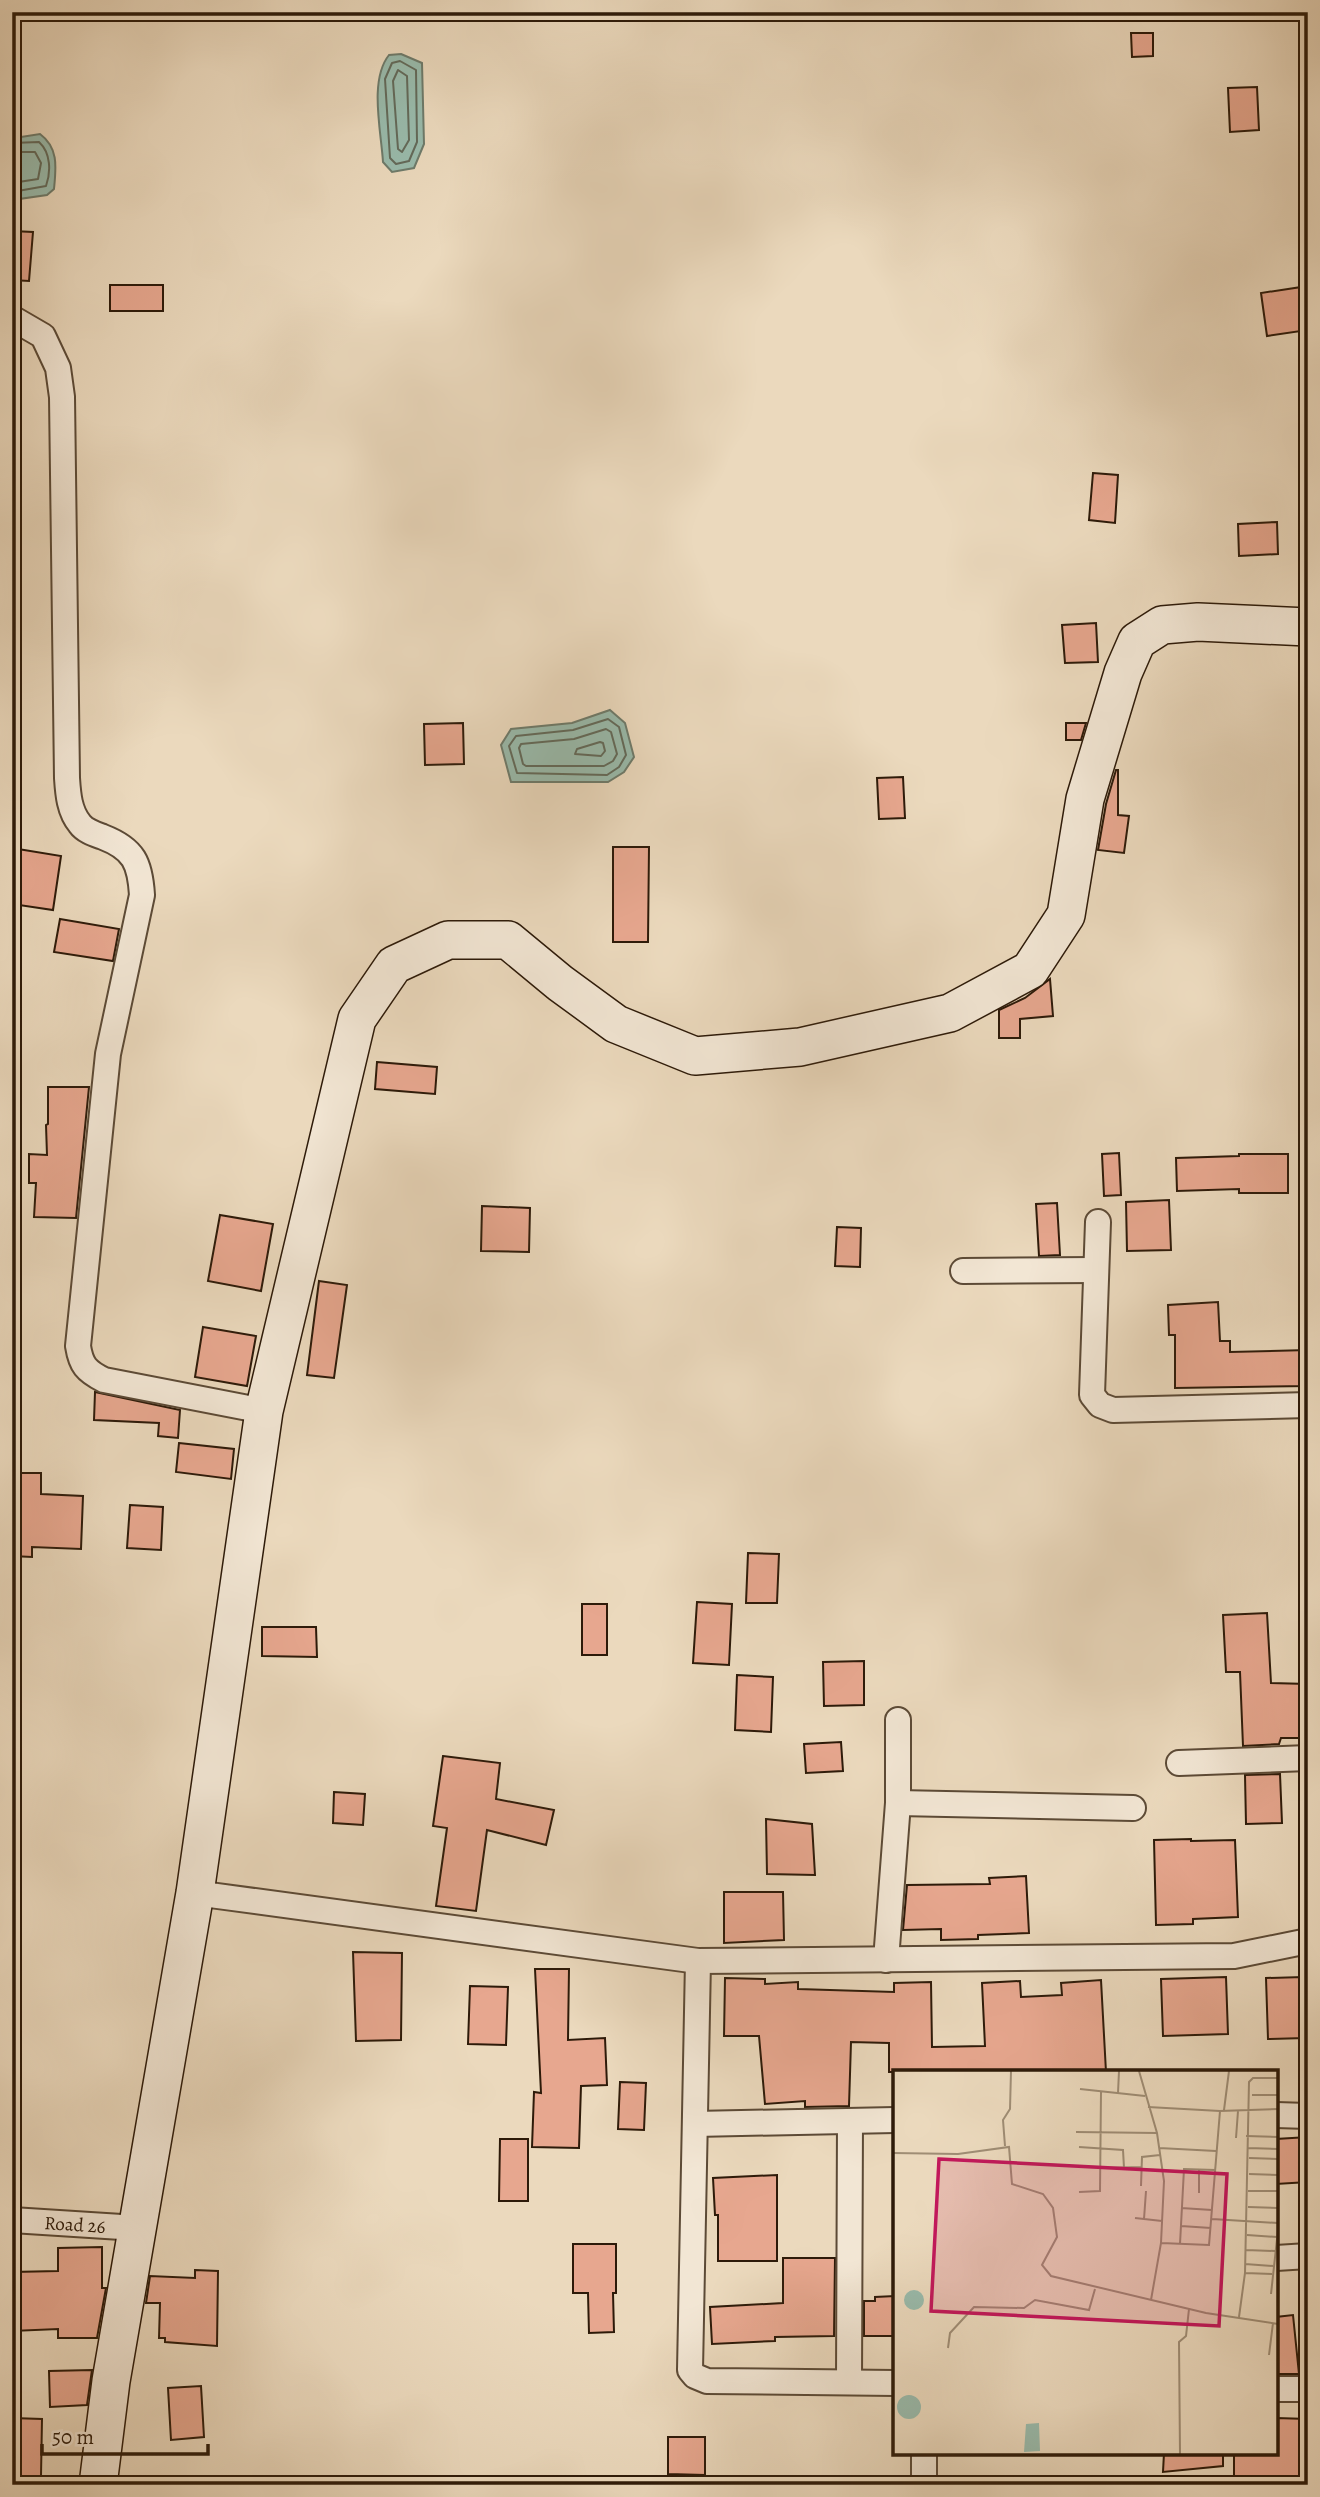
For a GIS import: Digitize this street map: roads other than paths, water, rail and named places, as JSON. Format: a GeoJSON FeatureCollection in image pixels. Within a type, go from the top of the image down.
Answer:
{"type":"FeatureCollection","features":[{"type":"Feature","properties":{"kind":"main road"},"geometry":{"type":"LineString","coordinates":[[97,2485],[111,2381],[195,1893],[264,1411],[357,1018],[394,965],[448,940],[508,940],[616,1024],[695,1056],[800,1047],[950,1013],[1030,970],[1066,915],[1085,799],[1123,673],[1137,641],[1162,625],[1198,622],[1308,627]]}},
{"type":"Feature","properties":{"kind":"street"},"geometry":{"type":"LineString","coordinates":[[12,318],[43,336],[58,368],[62,397],[69,803],[79,824],[91,833],[118,843],[134,856],[141,874],[142,895],[108,1054],[78,1346],[81,1363],[89,1373],[104,1380],[264,1411]]}},
{"type":"Feature","properties":{"kind":"street"},"geometry":{"type":"LineString","coordinates":[[1098,1222],[1092,1395],[1100,1405],[1113,1410],[1308,1405]]}},
{"type":"Feature","properties":{"kind":"street"},"geometry":{"type":"LineString","coordinates":[[964,1271],[1096,1270]]}},
{"type":"Feature","properties":{"kind":"street"},"geometry":{"type":"LineString","coordinates":[[886,1960],[898,1803],[898,1720]]}},
{"type":"Feature","properties":{"kind":"street"},"geometry":{"type":"LineString","coordinates":[[1179,1763],[1308,1758]]}},
{"type":"Feature","properties":{"kind":"street"},"geometry":{"type":"LineString","coordinates":[[898,1803],[1133,1808]]}},
{"type":"Feature","properties":{"kind":"street"},"geometry":{"type":"LineString","coordinates":[[195,1893],[698,1961],[1234,1956],[1308,1941]]}},
{"type":"Feature","properties":{"kind":"street"},"geometry":{"type":"LineString","coordinates":[[698,1961],[690,2370],[695,2376],[707,2381],[893,2383]]}},
{"type":"Feature","properties":{"kind":"street"},"geometry":{"type":"LineString","coordinates":[[1278,2116],[1308,2116]]}},
{"type":"Feature","properties":{"kind":"street"},"geometry":{"type":"LineString","coordinates":[[695,2124],[893,2120]]}},
{"type":"Feature","properties":{"kind":"street"},"geometry":{"type":"LineString","coordinates":[[849,2382],[850,2121]]}},
{"type":"Feature","properties":{"kind":"street","name":"Road 26"},"geometry":{"type":"LineString","coordinates":[[12,2220],[137,2228]]}},
{"type":"Feature","properties":{"kind":"street"},"geometry":{"type":"LineString","coordinates":[[1278,2258],[1308,2256]]}},
{"type":"Feature","properties":{"kind":"street"},"geometry":{"type":"LineString","coordinates":[[1278,2389],[1308,2389]]}},
{"type":"Feature","properties":{"kind":"street"},"geometry":{"type":"LineString","coordinates":[[924,2455],[924,2485]]}},
{"type":"Feature","properties":{"kind":"water"},"geometry":{"type":"Polygon","coordinates":[[[401,54],[422,63],[424,144],[414,168],[392,172],[383,162],[378,91],[379,78],[389,55],[401,54]]]}},
{"type":"Feature","properties":{"kind":"water"},"geometry":{"type":"Polygon","coordinates":[[[40,134],[53,152],[54,189],[47,195],[12,200],[12,136],[40,134]]]}},
{"type":"Feature","properties":{"kind":"water"},"geometry":{"type":"Polygon","coordinates":[[[610,710],[625,723],[634,757],[624,772],[608,782],[511,782],[501,745],[511,729],[572,723],[610,710]]]}}]}
